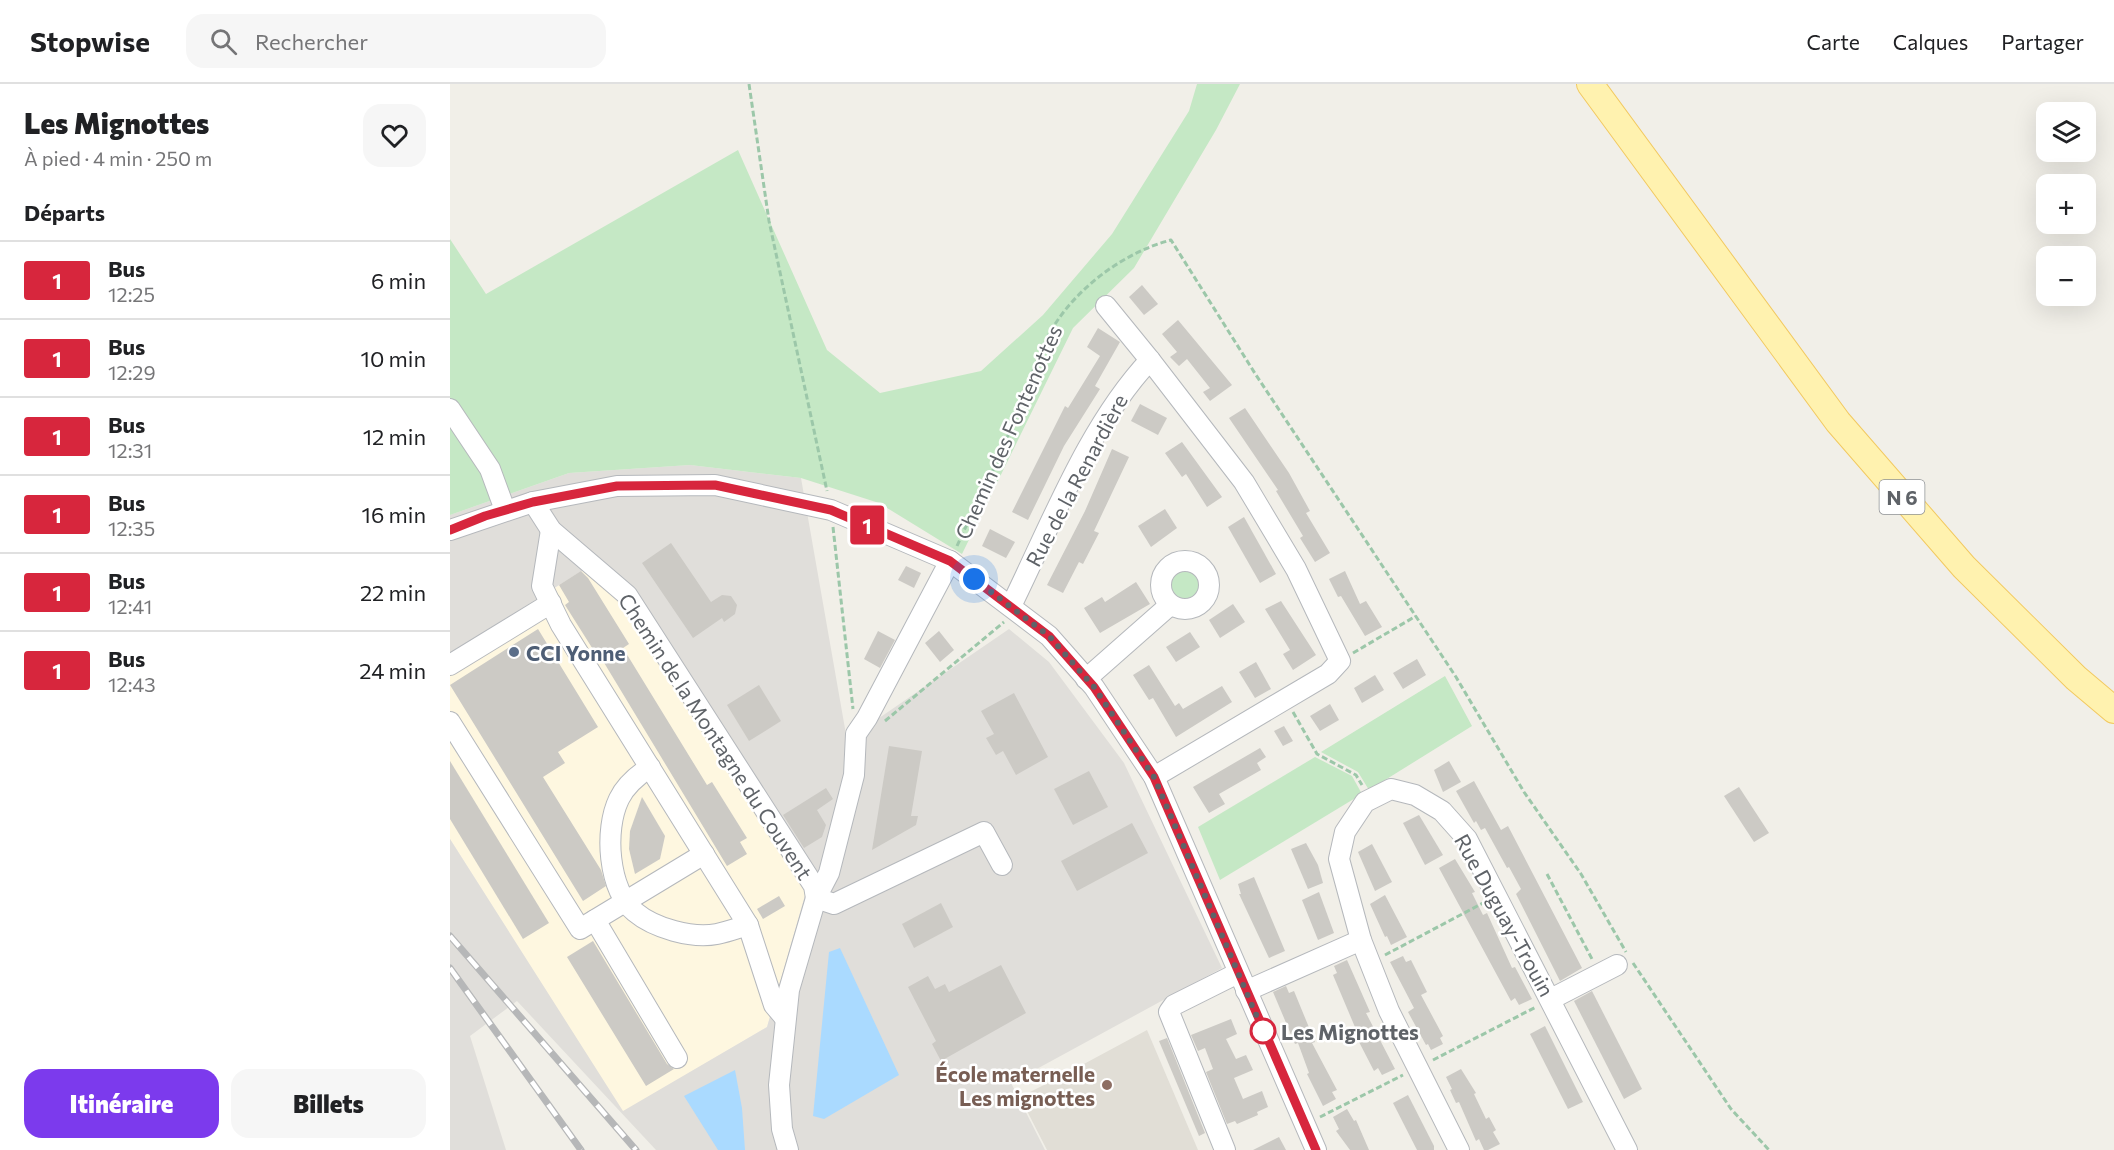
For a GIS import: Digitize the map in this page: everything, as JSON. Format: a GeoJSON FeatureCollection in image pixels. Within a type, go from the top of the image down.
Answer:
{"type":"FeatureCollection","features":[{"type":"Feature","properties":{"kind":"main road","name":"N 6"},"geometry":{"type":"LineString","coordinates":[[1590,84],[1838,422],[1964,567],[2076,678],[2114,710]]}},
{"type":"Feature","properties":{"kind":"street"},"geometry":{"type":"LineString","coordinates":[[1106,306],[1244,482],[1296,569],[1340,661],[1328,674],[1154,777]]}},
{"type":"Feature","properties":{"kind":"street","name":"Rue de la Renardière"},"geometry":{"type":"LineString","coordinates":[[1014,609],[1095,436],[1125,387],[1150,360]]}},
{"type":"Feature","properties":{"kind":"street"},"geometry":{"type":"LineString","coordinates":[[450,409],[495,478],[505,510]]}},
{"type":"Feature","properties":{"kind":"street"},"geometry":{"type":"LineString","coordinates":[[450,530],[533,502],[617,486],[715,485],[831,510],[950,561],[1049,636],[1094,687],[1154,777],[1316,1150]]}},
{"type":"Feature","properties":{"kind":"street","name":"Chemin de la Montagne du Couvent"},"geometry":{"type":"LineString","coordinates":[[533,502],[551,530],[627,595],[769,813],[814,886],[816,898]]}},
{"type":"Feature","properties":{"kind":"street"},"geometry":{"type":"LineString","coordinates":[[551,530],[542,586],[561,625],[748,925],[774,1005],[785,1018]]}},
{"type":"Feature","properties":{"kind":"street","name":"Chemin des Fontenottes"},"geometry":{"type":"LineString","coordinates":[[855,734],[867,718],[950,561]]}},
{"type":"Feature","properties":{"kind":"street"},"geometry":{"type":"LineString","coordinates":[[450,665],[551,603]]}},
{"type":"Feature","properties":{"kind":"street"},"geometry":{"type":"LineString","coordinates":[[1086,679],[1170,605]]}},
{"type":"Feature","properties":{"kind":"street"},"geometry":{"type":"LineString","coordinates":[[450,722],[580,929],[704,854]]}},
{"type":"Feature","properties":{"kind":"street"},"geometry":{"type":"LineString","coordinates":[[788,1150],[782,1129],[779,1085],[789,990],[816,898],[829,873],[854,775],[855,734]]}},
{"type":"Feature","properties":{"kind":"street"},"geometry":{"type":"LineString","coordinates":[[650,767],[637,776],[619,799],[612,823],[610,850],[618,887],[634,911],[653,923],[682,933],[715,935],[748,925]]}},
{"type":"Feature","properties":{"kind":"street","name":"Rue Duguay-Trouin"},"geometry":{"type":"LineString","coordinates":[[1371,799],[1391,789],[1415,795],[1442,811],[1467,839],[1551,999],[1622,1148]]}},
{"type":"Feature","properties":{"kind":"street"},"geometry":{"type":"LineString","coordinates":[[1371,799],[1365,802],[1345,832],[1340,860],[1361,940],[1370,963],[1412,1059],[1459,1150]]}},
{"type":"Feature","properties":{"kind":"street"},"geometry":{"type":"LineString","coordinates":[[816,898],[834,904],[984,832],[1002,865]]}},
{"type":"Feature","properties":{"kind":"street"},"geometry":{"type":"LineString","coordinates":[[595,921],[677,1058]]}},
{"type":"Feature","properties":{"kind":"street"},"geometry":{"type":"LineString","coordinates":[[1225,1150],[1169,1012],[1174,1005],[1361,940]]}},
{"type":"Feature","properties":{"kind":"street"},"geometry":{"type":"LineString","coordinates":[[1551,999],[1609,970]]}},
{"type":"Feature","properties":{"kind":"path"},"geometry":{"type":"LineString","coordinates":[[748,84],[769,221],[831,510],[855,734]]}},
{"type":"Feature","properties":{"kind":"path","name":"Chemin des Fontenottes"},"geometry":{"type":"LineString","coordinates":[[950,561],[1006,440],[1047,339],[1065,310],[1110,268],[1146,246],[1171,240],[1256,375],[1416,616]]}},
{"type":"Feature","properties":{"kind":"path"},"geometry":{"type":"LineString","coordinates":[[883,722],[1014,609]]}},
{"type":"Feature","properties":{"kind":"path"},"geometry":{"type":"LineString","coordinates":[[1340,661],[1416,616],[1524,792],[1581,874],[1630,958],[1681,1036],[1731,1109],[1769,1150]]}},
{"type":"Feature","properties":{"kind":"path"},"geometry":{"type":"LineString","coordinates":[[1285,699],[1317,754],[1356,775],[1371,799]]}},
{"type":"Feature","properties":{"kind":"path"},"geometry":{"type":"LineString","coordinates":[[1547,874],[1609,970]]}},
{"type":"Feature","properties":{"kind":"path"},"geometry":{"type":"LineString","coordinates":[[1370,963],[1497,896]]}},
{"type":"Feature","properties":{"kind":"shaded area"},"geometry":{"type":"Polygon","coordinates":[[[690,465],[801,478],[847,740],[1009,629],[1049,662],[1124,763],[1222,968],[1011,1083],[1045,1150],[656,1150],[517,1001],[470,1036],[506,1150],[450,1150],[450,839],[623,1111],[767,1027],[806,892],[619,600],[583,570],[450,653],[450,515],[569,473],[690,465]]]}},
{"type":"Feature","properties":{"kind":"shaded area"},"geometry":{"type":"Polygon","coordinates":[[[584,570],[619,600],[806,892],[767,1027],[623,1112],[450,839],[450,653],[584,570]]]}},
{"type":"Feature","properties":{"kind":"shaded area","name":"École maternelle Les mignottes"},"geometry":{"type":"Polygon","coordinates":[[[1147,1030],[1198,1150],[1047,1150],[1025,1107],[1030,1092],[1066,1074],[1075,1079],[1082,1075],[1082,1065],[1147,1030]]]}},
{"type":"Feature","properties":{"kind":"green space"},"geometry":{"type":"Polygon","coordinates":[[[1197,84],[1240,84],[1216,130],[1134,268],[1073,328],[962,554],[879,503],[801,478],[690,465],[569,473],[450,515],[450,239],[486,294],[738,150],[827,350],[880,393],[981,371],[1043,315],[1112,234],[1189,111],[1197,84]]]}},
{"type":"Feature","properties":{"kind":"green space"},"geometry":{"type":"Polygon","coordinates":[[[1185,567],[1198,572],[1203,585],[1198,598],[1185,603],[1172,598],[1167,585],[1172,572],[1185,567]]]}},
{"type":"Feature","properties":{"kind":"green space"},"geometry":{"type":"Polygon","coordinates":[[[1445,676],[1472,726],[1369,790],[1358,772],[1321,752],[1445,676]]]}},
{"type":"Feature","properties":{"kind":"green space"},"geometry":{"type":"Polygon","coordinates":[[[1315,757],[1352,776],[1362,794],[1220,880],[1198,827],[1315,757]]]}},
{"type":"Feature","properties":{"kind":"water"},"geometry":{"type":"Polygon","coordinates":[[[840,948],[899,1075],[824,1119],[813,1116],[829,952],[840,948]]]}},
{"type":"Feature","properties":{"kind":"water"},"geometry":{"type":"Polygon","coordinates":[[[735,1070],[742,1108],[745,1150],[718,1150],[684,1096],[735,1070]]]}},
{"type":"Feature","properties":{"kind":"building"},"geometry":{"type":"Polygon","coordinates":[[[1142,285],[1158,304],[1144,315],[1129,297],[1142,285]]]}},
{"type":"Feature","properties":{"kind":"building"},"geometry":{"type":"Polygon","coordinates":[[[1178,320],[1232,385],[1210,401],[1203,392],[1210,388],[1187,359],[1179,366],[1170,357],[1177,352],[1162,334],[1178,320]]]}},
{"type":"Feature","properties":{"kind":"building"},"geometry":{"type":"Polygon","coordinates":[[[1098,328],[1120,342],[1095,386],[1100,389],[1064,446],[1028,520],[1012,512],[1065,406],[1068,408],[1100,356],[1087,347],[1098,328]]]}},
{"type":"Feature","properties":{"kind":"building"},"geometry":{"type":"Polygon","coordinates":[[[1140,404],[1167,418],[1158,435],[1131,421],[1140,404]]]}},
{"type":"Feature","properties":{"kind":"building"},"geometry":{"type":"Polygon","coordinates":[[[1245,408],[1289,473],[1310,511],[1306,513],[1330,553],[1315,562],[1300,538],[1303,536],[1276,491],[1278,490],[1229,418],[1245,408]]]}},
{"type":"Feature","properties":{"kind":"building"},"geometry":{"type":"Polygon","coordinates":[[[1182,442],[1222,497],[1207,507],[1186,474],[1182,477],[1165,453],[1182,442]]]}},
{"type":"Feature","properties":{"kind":"building"},"geometry":{"type":"Polygon","coordinates":[[[1112,449],[1129,457],[1094,531],[1099,533],[1083,564],[1079,562],[1063,593],[1047,585],[1085,511],[1112,449]]]}},
{"type":"Feature","properties":{"kind":"building"},"geometry":{"type":"Polygon","coordinates":[[[1165,509],[1177,528],[1151,547],[1138,526],[1165,509]]]}},
{"type":"Feature","properties":{"kind":"building"},"geometry":{"type":"Polygon","coordinates":[[[1244,517],[1276,574],[1260,583],[1228,527],[1244,517]]]}},
{"type":"Feature","properties":{"kind":"building"},"geometry":{"type":"Polygon","coordinates":[[[990,529],[1015,542],[1006,558],[982,546],[990,529]]]}},
{"type":"Feature","properties":{"kind":"building"},"geometry":{"type":"Polygon","coordinates":[[[671,543],[711,602],[722,595],[731,596],[737,605],[735,614],[724,622],[722,618],[693,638],[642,563],[671,543]]]}},
{"type":"Feature","properties":{"kind":"building"},"geometry":{"type":"Polygon","coordinates":[[[906,566],[921,573],[914,588],[898,580],[906,566]]]}},
{"type":"Feature","properties":{"kind":"building"},"geometry":{"type":"Polygon","coordinates":[[[581,571],[588,578],[629,644],[623,648],[707,785],[712,782],[747,838],[740,842],[747,854],[727,866],[603,661],[601,662],[565,605],[569,602],[559,585],[581,571]]]}},
{"type":"Feature","properties":{"kind":"building"},"geometry":{"type":"Polygon","coordinates":[[[1345,571],[1360,604],[1366,601],[1382,627],[1365,636],[1341,596],[1338,597],[1329,579],[1345,571]]]}},
{"type":"Feature","properties":{"kind":"building"},"geometry":{"type":"Polygon","coordinates":[[[1136,582],[1150,604],[1100,633],[1084,608],[1102,597],[1105,602],[1136,582]]]}},
{"type":"Feature","properties":{"kind":"building"},"geometry":{"type":"Polygon","coordinates":[[[1281,601],[1316,655],[1293,670],[1283,654],[1290,650],[1265,609],[1281,601]]]}},
{"type":"Feature","properties":{"kind":"building"},"geometry":{"type":"Polygon","coordinates":[[[1233,604],[1245,622],[1220,638],[1209,620],[1233,604]]]}},
{"type":"Feature","properties":{"kind":"building"},"geometry":{"type":"Polygon","coordinates":[[[538,629],[598,727],[558,752],[565,763],[543,777],[601,870],[606,886],[583,901],[450,685],[538,629]]]}},
{"type":"Feature","properties":{"kind":"building"},"geometry":{"type":"Polygon","coordinates":[[[878,631],[895,640],[880,668],[864,659],[878,631]]]}},
{"type":"Feature","properties":{"kind":"building"},"geometry":{"type":"Polygon","coordinates":[[[939,631],[954,650],[940,662],[925,643],[939,631]]]}},
{"type":"Feature","properties":{"kind":"building"},"geometry":{"type":"Polygon","coordinates":[[[1190,632],[1200,647],[1176,662],[1166,647],[1190,632]]]}},
{"type":"Feature","properties":{"kind":"building"},"geometry":{"type":"Polygon","coordinates":[[[1417,659],[1426,675],[1403,689],[1393,673],[1417,659]]]}},
{"type":"Feature","properties":{"kind":"building"},"geometry":{"type":"Polygon","coordinates":[[[1256,662],[1271,689],[1255,698],[1239,672],[1256,662]]]}},
{"type":"Feature","properties":{"kind":"building"},"geometry":{"type":"Polygon","coordinates":[[[1149,665],[1175,706],[1179,703],[1183,709],[1222,686],[1232,702],[1176,737],[1153,698],[1149,700],[1133,675],[1149,665]]]}},
{"type":"Feature","properties":{"kind":"building"},"geometry":{"type":"Polygon","coordinates":[[[1375,675],[1384,690],[1362,703],[1354,688],[1375,675]]]}},
{"type":"Feature","properties":{"kind":"building"},"geometry":{"type":"Polygon","coordinates":[[[759,685],[781,721],[749,741],[727,705],[759,685]]]}},
{"type":"Feature","properties":{"kind":"building"},"geometry":{"type":"Polygon","coordinates":[[[1014,693],[1048,757],[1016,775],[1003,751],[996,755],[986,738],[994,734],[981,711],[1014,693]]]}},
{"type":"Feature","properties":{"kind":"building"},"geometry":{"type":"Polygon","coordinates":[[[1330,704],[1339,720],[1320,731],[1310,716],[1330,704]]]}},
{"type":"Feature","properties":{"kind":"building"},"geometry":{"type":"Polygon","coordinates":[[[1284,726],[1293,741],[1283,746],[1274,731],[1284,726]]]}},
{"type":"Feature","properties":{"kind":"building"},"geometry":{"type":"Polygon","coordinates":[[[889,746],[922,751],[911,816],[918,816],[916,825],[872,850],[889,746]]]}},
{"type":"Feature","properties":{"kind":"building"},"geometry":{"type":"Polygon","coordinates":[[[1260,748],[1266,757],[1257,763],[1261,770],[1219,794],[1225,804],[1209,813],[1193,787],[1260,748]]]}},
{"type":"Feature","properties":{"kind":"building"},"geometry":{"type":"Polygon","coordinates":[[[450,761],[549,923],[523,939],[450,819],[450,761]]]}},
{"type":"Feature","properties":{"kind":"building"},"geometry":{"type":"Polygon","coordinates":[[[1449,761],[1461,782],[1443,792],[1434,770],[1449,761]]]}},
{"type":"Feature","properties":{"kind":"building"},"geometry":{"type":"Polygon","coordinates":[[[1089,771],[1108,807],[1073,825],[1054,789],[1089,771]]]}},
{"type":"Feature","properties":{"kind":"building"},"geometry":{"type":"Polygon","coordinates":[[[1474,781],[1501,830],[1508,826],[1582,968],[1560,981],[1516,894],[1521,889],[1509,867],[1507,868],[1485,828],[1481,830],[1476,821],[1474,823],[1456,791],[1474,781]]]}},
{"type":"Feature","properties":{"kind":"building"},"geometry":{"type":"Polygon","coordinates":[[[1739,787],[1769,833],[1754,842],[1724,796],[1739,787]]]}},
{"type":"Feature","properties":{"kind":"building"},"geometry":{"type":"Polygon","coordinates":[[[826,788],[833,799],[817,810],[826,825],[822,837],[804,848],[783,815],[826,788]]]}},
{"type":"Feature","properties":{"kind":"building"},"geometry":{"type":"Polygon","coordinates":[[[642,797],[665,836],[660,859],[635,874],[629,849],[630,831],[642,797]]]}},
{"type":"Feature","properties":{"kind":"building"},"geometry":{"type":"Polygon","coordinates":[[[1419,815],[1443,855],[1425,865],[1403,823],[1419,815]]]}},
{"type":"Feature","properties":{"kind":"building"},"geometry":{"type":"Polygon","coordinates":[[[1132,823],[1148,853],[1077,891],[1061,861],[1132,823]]]}},
{"type":"Feature","properties":{"kind":"building"},"geometry":{"type":"Polygon","coordinates":[[[1306,843],[1318,865],[1323,883],[1308,889],[1291,849],[1306,843]]]}},
{"type":"Feature","properties":{"kind":"building"},"geometry":{"type":"Polygon","coordinates":[[[1372,844],[1392,882],[1375,891],[1358,852],[1372,844]]]}},
{"type":"Feature","properties":{"kind":"building"},"geometry":{"type":"Polygon","coordinates":[[[1455,859],[1475,892],[1472,893],[1483,915],[1487,913],[1512,968],[1515,967],[1532,999],[1519,1005],[1515,998],[1511,1001],[1439,868],[1455,859]]]}},
{"type":"Feature","properties":{"kind":"building"},"geometry":{"type":"Polygon","coordinates":[[[1254,877],[1285,951],[1269,958],[1239,894],[1241,894],[1238,884],[1254,877]]]}},
{"type":"Feature","properties":{"kind":"building"},"geometry":{"type":"Polygon","coordinates":[[[1319,892],[1334,933],[1318,940],[1302,900],[1319,892]]]}},
{"type":"Feature","properties":{"kind":"building"},"geometry":{"type":"Polygon","coordinates":[[[1385,895],[1407,937],[1391,945],[1370,904],[1385,895]]]}},
{"type":"Feature","properties":{"kind":"building"},"geometry":{"type":"Polygon","coordinates":[[[779,896],[785,906],[763,919],[757,909],[779,896]]]}},
{"type":"Feature","properties":{"kind":"building"},"geometry":{"type":"Polygon","coordinates":[[[941,903],[953,927],[914,948],[902,924],[941,903]]]}},
{"type":"Feature","properties":{"kind":"building"},"geometry":{"type":"Polygon","coordinates":[[[593,941],[667,1064],[674,1069],[646,1086],[567,957],[593,941]]]}},
{"type":"Feature","properties":{"kind":"building"},"geometry":{"type":"Polygon","coordinates":[[[1403,956],[1406,962],[1411,960],[1427,992],[1421,995],[1443,1036],[1440,1038],[1443,1044],[1431,1050],[1408,1012],[1414,1008],[1390,962],[1403,956]]]}},
{"type":"Feature","properties":{"kind":"building"},"geometry":{"type":"Polygon","coordinates":[[[1347,960],[1370,1012],[1366,1013],[1395,1069],[1382,1075],[1378,1068],[1374,1071],[1358,1040],[1360,1039],[1333,975],[1337,973],[1334,966],[1347,960]]]}},
{"type":"Feature","properties":{"kind":"building"},"geometry":{"type":"Polygon","coordinates":[[[1001,965],[1026,1013],[941,1061],[932,1044],[936,1041],[908,987],[928,976],[935,989],[945,984],[949,992],[1001,965]]]}},
{"type":"Feature","properties":{"kind":"building"},"geometry":{"type":"Polygon","coordinates":[[[1286,986],[1289,993],[1294,991],[1315,1042],[1312,1043],[1337,1090],[1332,1092],[1336,1099],[1323,1106],[1307,1074],[1309,1073],[1298,1043],[1295,1044],[1273,992],[1286,986]]]}},
{"type":"Feature","properties":{"kind":"building"},"geometry":{"type":"Polygon","coordinates":[[[1592,991],[1642,1089],[1624,1099],[1574,1001],[1592,991]]]}},
{"type":"Feature","properties":{"kind":"building"},"geometry":{"type":"Polygon","coordinates":[[[1231,1019],[1237,1034],[1226,1039],[1236,1059],[1246,1055],[1253,1070],[1234,1078],[1243,1099],[1262,1091],[1268,1107],[1257,1112],[1258,1115],[1237,1124],[1235,1121],[1227,1124],[1206,1072],[1213,1069],[1205,1048],[1198,1051],[1191,1035],[1231,1019]]]}},
{"type":"Feature","properties":{"kind":"building"},"geometry":{"type":"Polygon","coordinates":[[[1545,1026],[1583,1102],[1568,1109],[1530,1034],[1545,1026]]]}},
{"type":"Feature","properties":{"kind":"building"},"geometry":{"type":"Polygon","coordinates":[[[1167,1038],[1205,1133],[1199,1136],[1159,1041],[1167,1038]]]}},
{"type":"Feature","properties":{"kind":"building"},"geometry":{"type":"Polygon","coordinates":[[[1461,1069],[1476,1093],[1474,1094],[1486,1119],[1489,1117],[1496,1130],[1493,1132],[1500,1144],[1488,1150],[1484,1150],[1479,1139],[1476,1141],[1459,1102],[1456,1103],[1450,1090],[1452,1089],[1446,1077],[1461,1069]]]}},
{"type":"Feature","properties":{"kind":"building"},"geometry":{"type":"Polygon","coordinates":[[[1408,1095],[1434,1150],[1417,1150],[1393,1103],[1408,1095]]]}},
{"type":"Feature","properties":{"kind":"building"},"geometry":{"type":"Polygon","coordinates":[[[1347,1109],[1354,1121],[1356,1120],[1369,1150],[1350,1150],[1336,1131],[1339,1129],[1333,1117],[1347,1109]]]}},
{"type":"Feature","properties":{"kind":"building"},"geometry":{"type":"Polygon","coordinates":[[[1279,1137],[1286,1150],[1253,1150],[1279,1137]]]}},
{"type":"Feature","properties":{"kind":"railway"},"geometry":{"type":"LineString","coordinates":[[450,936],[636,1150]]}},
{"type":"Feature","properties":{"kind":"railway"},"geometry":{"type":"LineString","coordinates":[[450,968],[581,1150]]}},
{"type":"Feature","properties":{"kind":"bus line","name":"1"},"geometry":{"type":"LineString","coordinates":[[450,530],[485,516],[533,502],[617,486],[715,485],[831,510],[950,561],[1049,636],[1094,687],[1154,777],[1316,1150]]}},
{"type":"Feature","properties":{"kind":"place","name":"CCI Yonne"},"geometry":{"type":"Point","coordinates":[514,652]}},
{"type":"Feature","properties":{"kind":"place","name":"Les Mignottes"},"geometry":{"type":"Point","coordinates":[1263,1031]}},
{"type":"Feature","properties":{"kind":"place","name":"École maternelle Les mignottes"},"geometry":{"type":"Point","coordinates":[1107,1085]}},
{"type":"Feature","properties":{"kind":"route"},"geometry":{"type":"LineString","coordinates":[[974,579],[1049,636],[1094,687],[1154,777],[1263,1031]]}}]}
